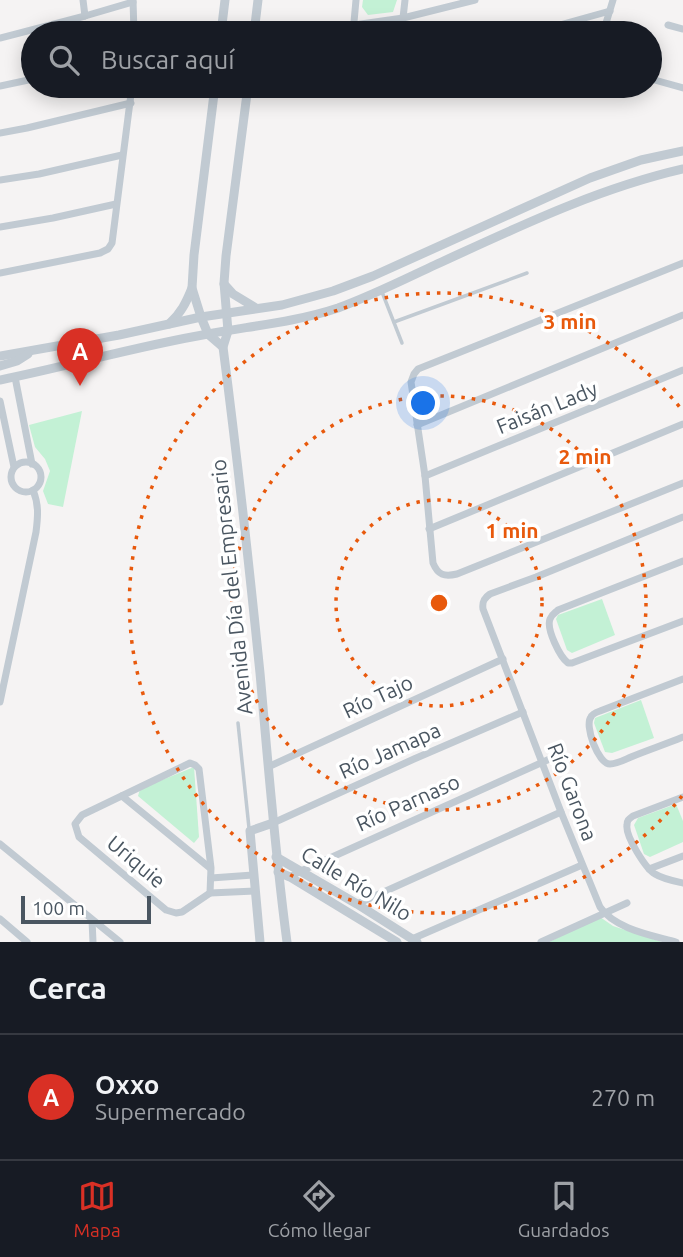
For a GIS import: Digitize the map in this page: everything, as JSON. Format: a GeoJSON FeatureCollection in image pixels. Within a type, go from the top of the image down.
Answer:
{"type":"FeatureCollection","features":[{"type":"Feature","properties":{"kind":"street"},"geometry":{"type":"LineString","coordinates":[[83,0],[85,16]]}},
{"type":"Feature","properties":{"kind":"street"},"geometry":{"type":"LineString","coordinates":[[223,21],[225,0]]}},
{"type":"Feature","properties":{"kind":"street"},"geometry":{"type":"LineString","coordinates":[[255,21],[258,0]]}},
{"type":"Feature","properties":{"kind":"street"},"geometry":{"type":"LineString","coordinates":[[355,21],[356,0]]}},
{"type":"Feature","properties":{"kind":"street"},"geometry":{"type":"LineString","coordinates":[[403,18],[405,0]]}},
{"type":"Feature","properties":{"kind":"street"},"geometry":{"type":"LineString","coordinates":[[390,21],[453,3],[475,0]]}},
{"type":"Feature","properties":{"kind":"street"},"geometry":{"type":"LineString","coordinates":[[607,21],[613,0]]}},
{"type":"Feature","properties":{"kind":"street"},"geometry":{"type":"LineString","coordinates":[[66,21],[133,1],[134,21]]}},
{"type":"Feature","properties":{"kind":"street"},"geometry":{"type":"LineString","coordinates":[[574,21],[610,11]]}},
{"type":"Feature","properties":{"kind":"street"},"geometry":{"type":"LineString","coordinates":[[668,25],[683,29]]}},
{"type":"Feature","properties":{"kind":"street"},"geometry":{"type":"LineString","coordinates":[[0,38],[21,33]]}},
{"type":"Feature","properties":{"kind":"street"},"geometry":{"type":"LineString","coordinates":[[0,86],[21,82]]}},
{"type":"Feature","properties":{"kind":"street"},"geometry":{"type":"LineString","coordinates":[[662,82],[683,88]]}},
{"type":"Feature","properties":{"kind":"street"},"geometry":{"type":"LineString","coordinates":[[0,272],[100,253],[108,249],[112,243],[131,98]]}},
{"type":"Feature","properties":{"kind":"street"},"geometry":{"type":"LineString","coordinates":[[168,324],[186,305],[192,288],[214,98]]}},
{"type":"Feature","properties":{"kind":"street"},"geometry":{"type":"LineString","coordinates":[[229,331],[224,283],[247,98]]}},
{"type":"Feature","properties":{"kind":"street"},"geometry":{"type":"LineString","coordinates":[[0,133],[131,103]]}},
{"type":"Feature","properties":{"kind":"street"},"geometry":{"type":"LineString","coordinates":[[0,356],[282,304],[333,291],[373,276],[590,178],[641,160],[683,151]]}},
{"type":"Feature","properties":{"kind":"street"},"geometry":{"type":"LineString","coordinates":[[0,180],[122,155]]}},
{"type":"Feature","properties":{"kind":"street"},"geometry":{"type":"LineString","coordinates":[[0,380],[68,363],[315,314],[338,307],[514,229],[606,192],[683,169]]}},
{"type":"Feature","properties":{"kind":"street"},"geometry":{"type":"LineString","coordinates":[[0,227],[116,204]]}},
{"type":"Feature","properties":{"kind":"street"},"geometry":{"type":"LineString","coordinates":[[514,229],[514,220],[519,210]]}},
{"type":"Feature","properties":{"kind":"street"},"geometry":{"type":"LineString","coordinates":[[683,263],[418,369],[411,382],[425,476],[433,563],[441,575],[457,574],[683,483]]}},
{"type":"Feature","properties":{"kind":"street"},"geometry":{"type":"LineString","coordinates":[[224,283],[233,294],[256,308]]}},
{"type":"Feature","properties":{"kind":"street"},"geometry":{"type":"LineString","coordinates":[[192,288],[208,334],[223,347]]}},
{"type":"Feature","properties":{"kind":"street"},"geometry":{"type":"LineString","coordinates":[[417,425],[683,315]]}},
{"type":"Feature","properties":{"kind":"street","name":"Avenida Día del Empresario"},"geometry":{"type":"LineString","coordinates":[[229,331],[223,347],[244,517],[276,857],[287,942]]}},
{"type":"Feature","properties":{"kind":"street"},"geometry":{"type":"LineString","coordinates":[[0,366],[17,361],[32,350]]}},
{"type":"Feature","properties":{"kind":"street","name":"Faisán Lady"},"geometry":{"type":"LineString","coordinates":[[425,476],[683,370]]}},
{"type":"Feature","properties":{"kind":"street"},"geometry":{"type":"LineString","coordinates":[[15,377],[32,464]]}},
{"type":"Feature","properties":{"kind":"street"},"geometry":{"type":"LineString","coordinates":[[0,401],[15,467]]}},
{"type":"Feature","properties":{"kind":"street"},"geometry":{"type":"LineString","coordinates":[[2,410],[20,406]]}},
{"type":"Feature","properties":{"kind":"street"},"geometry":{"type":"LineString","coordinates":[[429,529],[683,424]]}},
{"type":"Feature","properties":{"kind":"street"},"geometry":{"type":"LineString","coordinates":[[23,463],[32,464],[40,473],[38,486],[24,492],[16,489],[11,482],[15,467],[23,463]]}},
{"type":"Feature","properties":{"kind":"street"},"geometry":{"type":"LineString","coordinates":[[0,484],[11,482]]}},
{"type":"Feature","properties":{"kind":"street"},"geometry":{"type":"LineString","coordinates":[[0,702],[36,532],[38,512],[33,490]]}},
{"type":"Feature","properties":{"kind":"street","name":"Río Garona"},"geometry":{"type":"LineString","coordinates":[[605,913],[582,865],[541,762],[482,603],[490,594],[683,517]]}},
{"type":"Feature","properties":{"kind":"street"},"geometry":{"type":"LineString","coordinates":[[683,561],[558,610],[549,622],[563,658],[572,663],[683,621]]}},
{"type":"Feature","properties":{"kind":"street","name":"Río Tajo"},"geometry":{"type":"LineString","coordinates":[[268,767],[503,659]]}},
{"type":"Feature","properties":{"kind":"street"},"geometry":{"type":"LineString","coordinates":[[683,679],[595,713],[589,720],[589,726],[598,755],[607,764],[683,737]]}},
{"type":"Feature","properties":{"kind":"street","name":"Río Jamapa"},"geometry":{"type":"LineString","coordinates":[[273,823],[523,712]]}},
{"type":"Feature","properties":{"kind":"street","name":"Río Parnaso"},"geometry":{"type":"LineString","coordinates":[[290,877],[563,753]]}},
{"type":"Feature","properties":{"kind":"street","name":"Uriquie"},"geometry":{"type":"LineString","coordinates":[[190,763],[199,769],[211,868],[211,893],[182,912],[171,912],[79,837],[75,824],[78,818],[190,763]]}},
{"type":"Feature","properties":{"kind":"street","name":"Uriquie"},"geometry":{"type":"LineString","coordinates":[[122,796],[211,868]]}},
{"type":"Feature","properties":{"kind":"street"},"geometry":{"type":"LineString","coordinates":[[683,797],[633,816],[627,821],[628,831],[641,859],[649,869],[662,877],[683,883]]}},
{"type":"Feature","properties":{"kind":"street"},"geometry":{"type":"LineString","coordinates":[[357,904],[561,812]]}},
{"type":"Feature","properties":{"kind":"street"},"geometry":{"type":"LineString","coordinates":[[260,942],[250,831],[273,823]]}},
{"type":"Feature","properties":{"kind":"street"},"geometry":{"type":"LineString","coordinates":[[0,844],[120,942]]}},
{"type":"Feature","properties":{"kind":"street"},"geometry":{"type":"LineString","coordinates":[[649,869],[683,856]]}},
{"type":"Feature","properties":{"kind":"street","name":"Calle Río Nilo"},"geometry":{"type":"LineString","coordinates":[[276,857],[415,941]]}},
{"type":"Feature","properties":{"kind":"street"},"geometry":{"type":"LineString","coordinates":[[415,941],[582,865]]}},
{"type":"Feature","properties":{"kind":"street","name":"Calle Río Nilo"},"geometry":{"type":"LineString","coordinates":[[278,872],[397,942]]}},
{"type":"Feature","properties":{"kind":"street"},"geometry":{"type":"LineString","coordinates":[[211,878],[253,875]]}},
{"type":"Feature","properties":{"kind":"street"},"geometry":{"type":"LineString","coordinates":[[211,893],[254,891]]}},
{"type":"Feature","properties":{"kind":"street"},"geometry":{"type":"LineString","coordinates":[[541,942],[627,903]]}},
{"type":"Feature","properties":{"kind":"street"},"geometry":{"type":"LineString","coordinates":[[605,913],[628,927],[674,942]]}},
{"type":"Feature","properties":{"kind":"street"},"geometry":{"type":"LineString","coordinates":[[0,919],[27,942]]}},
{"type":"Feature","properties":{"kind":"street"},"geometry":{"type":"LineString","coordinates":[[92,920],[93,942]]}},
{"type":"Feature","properties":{"kind":"lane"},"geometry":{"type":"LineString","coordinates":[[394,322],[527,272]]}},
{"type":"Feature","properties":{"kind":"lane"},"geometry":{"type":"LineString","coordinates":[[381,290],[402,343]]}},
{"type":"Feature","properties":{"kind":"lane"},"geometry":{"type":"LineString","coordinates":[[238,723],[250,831]]}},
{"type":"Feature","properties":{"kind":"green space"},"geometry":{"type":"Polygon","coordinates":[[[363,0],[397,0],[393,12],[368,15],[362,7],[363,0]]]}},
{"type":"Feature","properties":{"kind":"green space"},"geometry":{"type":"Polygon","coordinates":[[[82,411],[63,507],[48,504],[43,491],[50,471],[45,459],[35,447],[29,425],[82,411]]]}},
{"type":"Feature","properties":{"kind":"green space"},"geometry":{"type":"Polygon","coordinates":[[[602,599],[615,635],[572,653],[567,650],[556,619],[558,615],[602,599]]]}},
{"type":"Feature","properties":{"kind":"green space"},"geometry":{"type":"Polygon","coordinates":[[[641,700],[654,738],[612,753],[605,752],[594,723],[595,718],[641,700]]]}},
{"type":"Feature","properties":{"kind":"green space"},"geometry":{"type":"Polygon","coordinates":[[[194,767],[199,837],[194,843],[138,796],[140,789],[194,767]]]}},
{"type":"Feature","properties":{"kind":"green space"},"geometry":{"type":"Polygon","coordinates":[[[676,804],[683,821],[683,842],[650,857],[644,854],[634,825],[638,818],[676,804]]]}},
{"type":"Feature","properties":{"kind":"green space"},"geometry":{"type":"Polygon","coordinates":[[[600,917],[613,926],[662,942],[549,942],[600,917]]]}},
{"type":"Feature","properties":{"kind":"place","name":"Oxxo"},"geometry":{"type":"Point","coordinates":[80,386]}}]}
